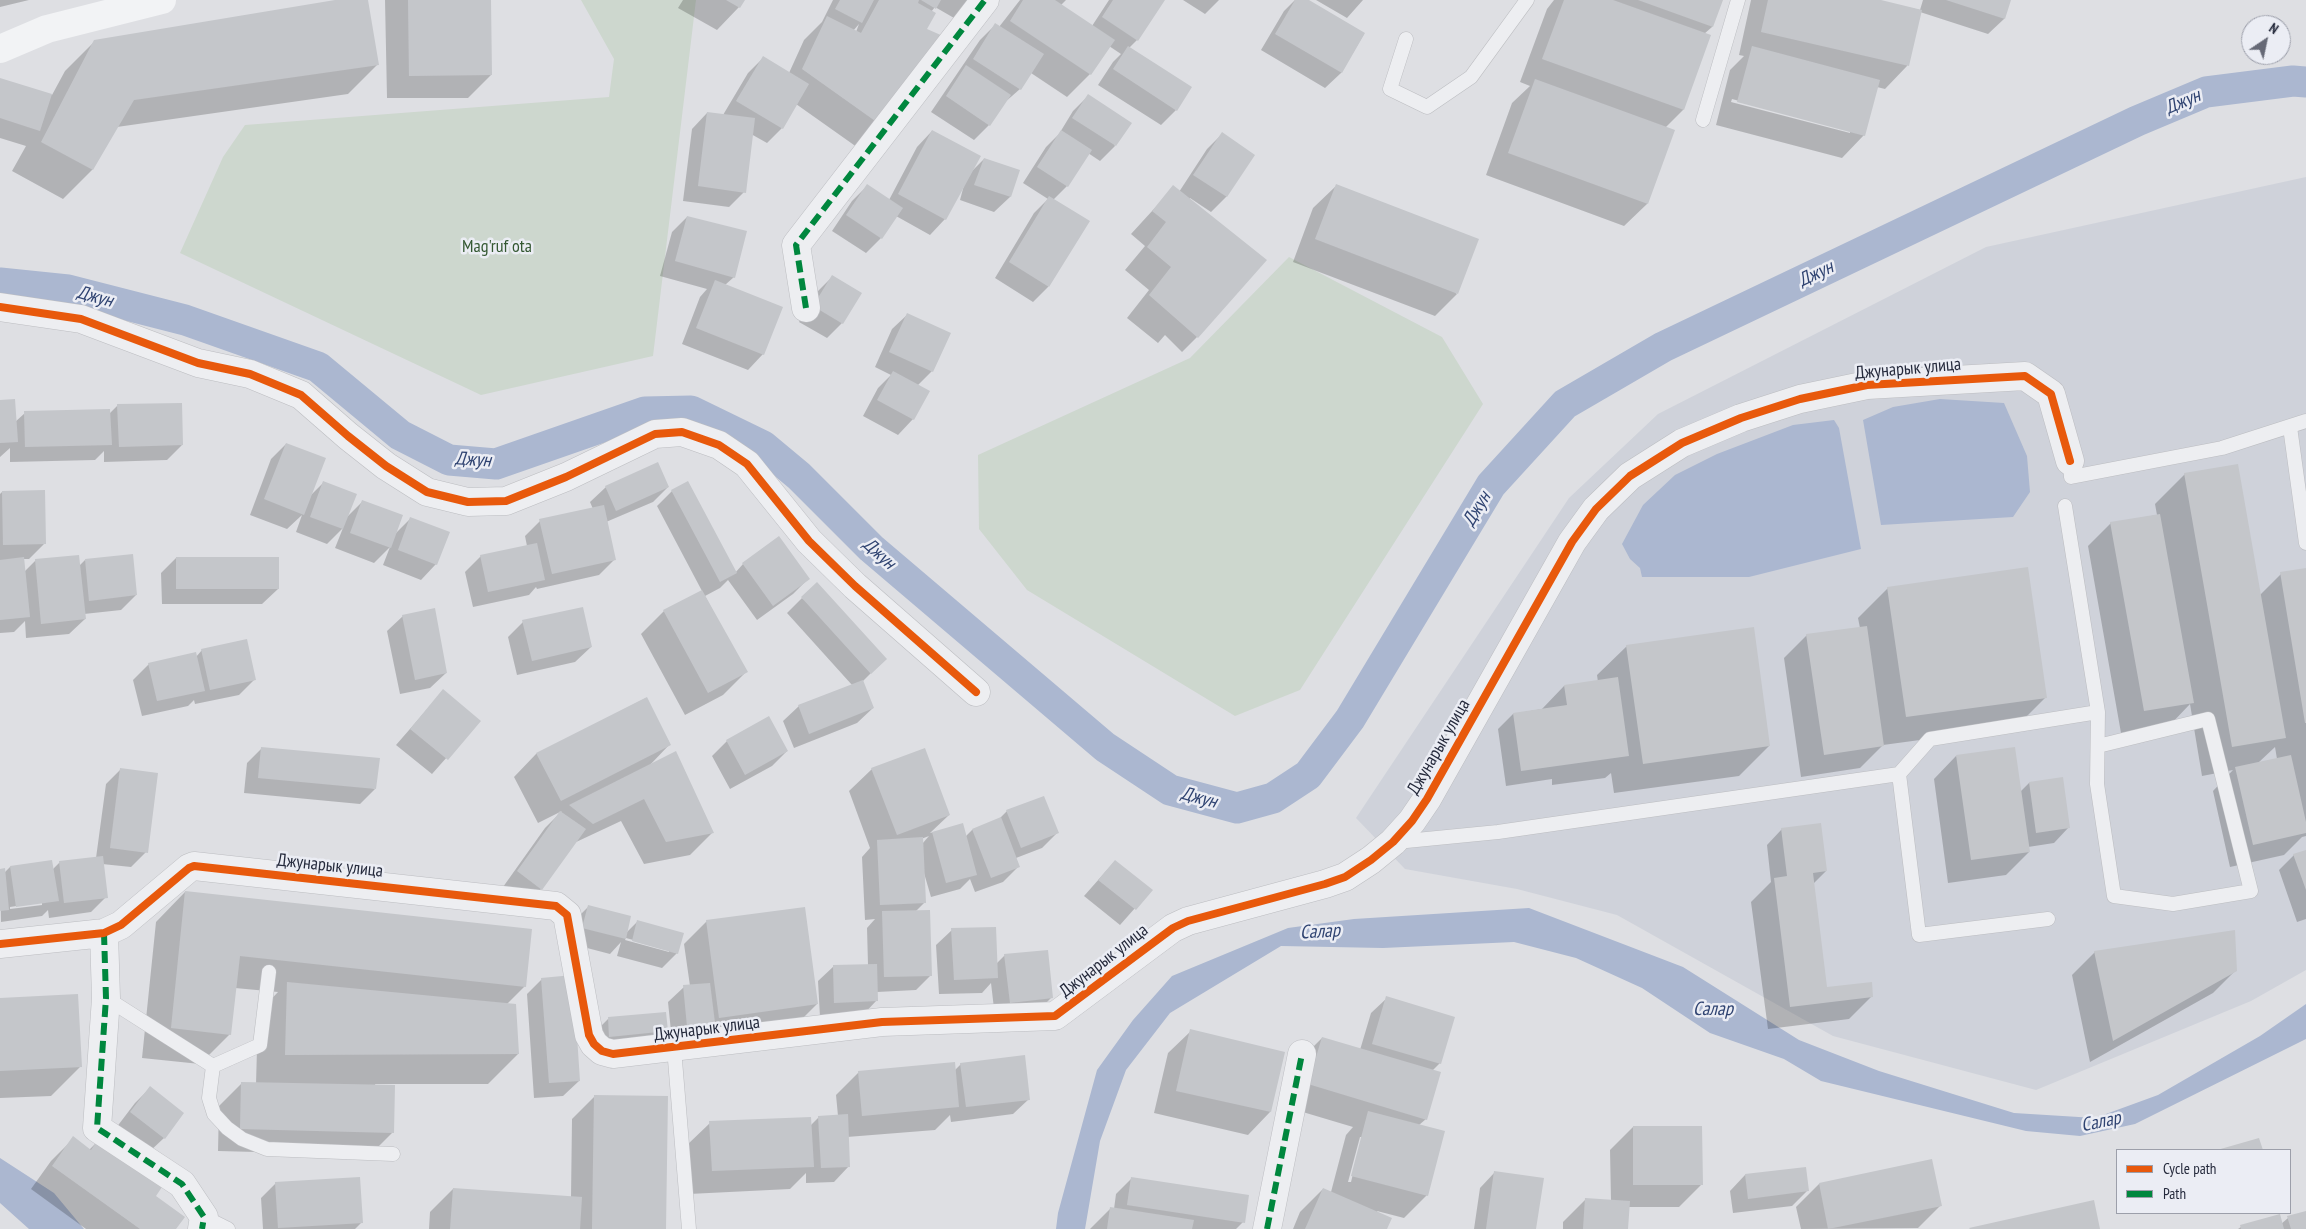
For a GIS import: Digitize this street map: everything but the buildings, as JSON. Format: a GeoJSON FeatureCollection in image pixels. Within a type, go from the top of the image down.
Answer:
{"type":"FeatureCollection","features":[{"type":"Feature","properties":{"kind":"street"},"geometry":{"type":"LineString","coordinates":[[0,48],[47,29],[162,0]]}},
{"type":"Feature","properties":{"kind":"street"},"geometry":{"type":"LineString","coordinates":[[806,308],[796,245],[985,0]]}},
{"type":"Feature","properties":{"kind":"street"},"geometry":{"type":"LineString","coordinates":[[0,307],[81,319],[198,363],[250,374],[301,395],[386,466],[427,492],[468,502],[506,501],[566,477],[655,434],[682,432],[719,445],[747,464],[809,541],[855,586],[976,692]]}},
{"type":"Feature","properties":{"kind":"street","name":"Джунарык улица"},"geometry":{"type":"LineString","coordinates":[[0,944],[104,933],[121,925],[182,872],[194,866],[556,906],[567,915],[589,1035],[594,1044],[602,1051],[613,1054],[882,1022],[1055,1016],[1173,928],[1188,921],[1345,877],[1371,860],[1393,842],[1412,821],[1427,799],[1577,536],[1596,509],[1630,476],[1682,443],[1741,418],[1800,399],[1866,384],[2025,376],[2051,394],[2070,461]]}},
{"type":"Feature","properties":{"kind":"street"},"geometry":{"type":"LineString","coordinates":[[104,933],[106,998],[97,1128],[182,1184],[203,1223]]}},
{"type":"Feature","properties":{"kind":"street"},"geometry":{"type":"LineString","coordinates":[[1267,1229],[1302,1054]]}},
{"type":"Feature","properties":{"kind":"lane"},"geometry":{"type":"LineString","coordinates":[[1406,39],[1390,89],[1427,106],[1471,77],[1527,0]]}},
{"type":"Feature","properties":{"kind":"lane"},"geometry":{"type":"LineString","coordinates":[[1703,120],[1738,0]]}},
{"type":"Feature","properties":{"kind":"lane"},"geometry":{"type":"LineString","coordinates":[[2070,461],[2071,477],[2222,448],[2306,421]]}},
{"type":"Feature","properties":{"kind":"lane"},"geometry":{"type":"LineString","coordinates":[[2290,427],[2306,543]]}},
{"type":"Feature","properties":{"kind":"lane"},"geometry":{"type":"LineString","coordinates":[[2065,506],[2098,712],[2097,784],[2114,896],[2173,904],[2251,892],[2208,719],[2098,746]]}},
{"type":"Feature","properties":{"kind":"lane"},"geometry":{"type":"LineString","coordinates":[[1393,842],[1498,832],[1899,774],[1930,739],[2098,712]]}},
{"type":"Feature","properties":{"kind":"lane"},"geometry":{"type":"LineString","coordinates":[[1899,774],[1919,935],[2048,919]]}},
{"type":"Feature","properties":{"kind":"lane"},"geometry":{"type":"LineString","coordinates":[[213,1066],[260,1044],[269,972]]}},
{"type":"Feature","properties":{"kind":"lane"},"geometry":{"type":"LineString","coordinates":[[106,998],[213,1066]]}},
{"type":"Feature","properties":{"kind":"lane"},"geometry":{"type":"LineString","coordinates":[[674,1048],[690,1229]]}},
{"type":"Feature","properties":{"kind":"lane"},"geometry":{"type":"LineString","coordinates":[[213,1066],[209,1098],[214,1114],[227,1128],[242,1139],[267,1149],[392,1154]]}},
{"type":"Feature","properties":{"kind":"lane"},"geometry":{"type":"LineString","coordinates":[[203,1223],[228,1229]]}},
{"type":"Feature","properties":{"kind":"shaded area"},"geometry":{"type":"Polygon","coordinates":[[[2306,177],[2306,970],[2251,1001],[2036,1090],[1833,1036],[1617,915],[1517,889],[1405,869],[1356,818],[1569,498],[1658,414],[1986,247],[2306,177]]]}},
{"type":"Feature","properties":{"kind":"green space","name":"Mag'ruf ota"},"geometry":{"type":"Polygon","coordinates":[[[581,0],[696,0],[653,356],[481,395],[180,253],[223,157],[245,125],[609,97],[614,59],[581,0]]]}},
{"type":"Feature","properties":{"kind":"green space"},"geometry":{"type":"Polygon","coordinates":[[[1289,257],[1442,337],[1483,404],[1300,690],[1235,716],[1027,590],[979,529],[978,455],[1190,358],[1289,257]]]}},
{"type":"Feature","properties":{"kind":"water"},"geometry":{"type":"Polygon","coordinates":[[[1940,399],[2004,403],[2027,456],[2030,492],[2013,517],[1881,525],[1863,420],[1893,407],[1940,399]]]}},
{"type":"Feature","properties":{"kind":"water"},"geometry":{"type":"Polygon","coordinates":[[[1834,420],[1839,428],[1861,549],[1749,577],[1642,577],[1640,568],[1630,559],[1622,544],[1643,505],[1675,475],[1717,454],[1793,425],[1834,420]]]}},
{"type":"Feature","properties":{"kind":"water","name":"Салар"},"geometry":{"type":"Polygon","coordinates":[[[1529,908],[1683,967],[1799,1040],[1879,1071],[2014,1113],[2095,1118],[2158,1095],[2260,1036],[2306,1004],[2306,1039],[2135,1124],[2080,1136],[2026,1131],[1821,1081],[1784,1059],[1710,1033],[1642,988],[1576,958],[1514,942],[1383,948],[1281,946],[1170,1013],[1126,1070],[1100,1141],[1085,1229],[1056,1229],[1058,1213],[1097,1070],[1133,1020],[1172,976],[1288,928],[1354,919],[1529,908]]]}},
{"type":"Feature","properties":{"kind":"water"},"geometry":{"type":"Polygon","coordinates":[[[0,1158],[54,1193],[84,1229],[29,1229],[0,1203],[0,1158]]]}},
{"type":"Feature","properties":{"kind":"waterway","name":"Джун"},"geometry":{"type":"LineString","coordinates":[[0,283],[68,290],[185,320],[318,367],[400,435],[449,460],[496,464],[645,412],[691,411],[763,446],[799,476],[871,548],[1105,747],[1170,790],[1237,808],[1273,798],[1308,775],[1350,719],[1491,485],[1565,404],[1663,347],[2137,121],[2206,92],[2293,81],[2306,82]]}},
{"type":"Feature","properties":{"kind":"marked path"},"geometry":{"type":"LineString","coordinates":[[806,308],[796,245],[985,0]]}},
{"type":"Feature","properties":{"kind":"marked path"},"geometry":{"type":"LineString","coordinates":[[104,933],[106,998],[97,1128],[182,1184],[204,1217],[202,1229]]}},
{"type":"Feature","properties":{"kind":"marked path"},"geometry":{"type":"LineString","coordinates":[[1267,1229],[1302,1054]]}},
{"type":"Feature","properties":{"kind":"cycle path"},"geometry":{"type":"LineString","coordinates":[[0,307],[81,319],[198,363],[250,374],[301,395],[386,466],[427,492],[468,502],[506,501],[566,477],[655,434],[682,432],[719,445],[747,464],[809,541],[855,586],[976,692]]}},
{"type":"Feature","properties":{"kind":"cycle path"},"geometry":{"type":"LineString","coordinates":[[0,944],[104,933],[121,925],[189,868],[194,866],[556,906],[567,915],[589,1035],[594,1044],[602,1051],[613,1054],[882,1022],[1055,1016],[1173,928],[1188,921],[1345,877],[1371,860],[1393,842],[1412,821],[1427,799],[1572,542],[1596,509],[1630,476],[1682,443],[1741,418],[1800,399],[1867,385],[2025,376],[2051,394],[2070,461]]}}]}
